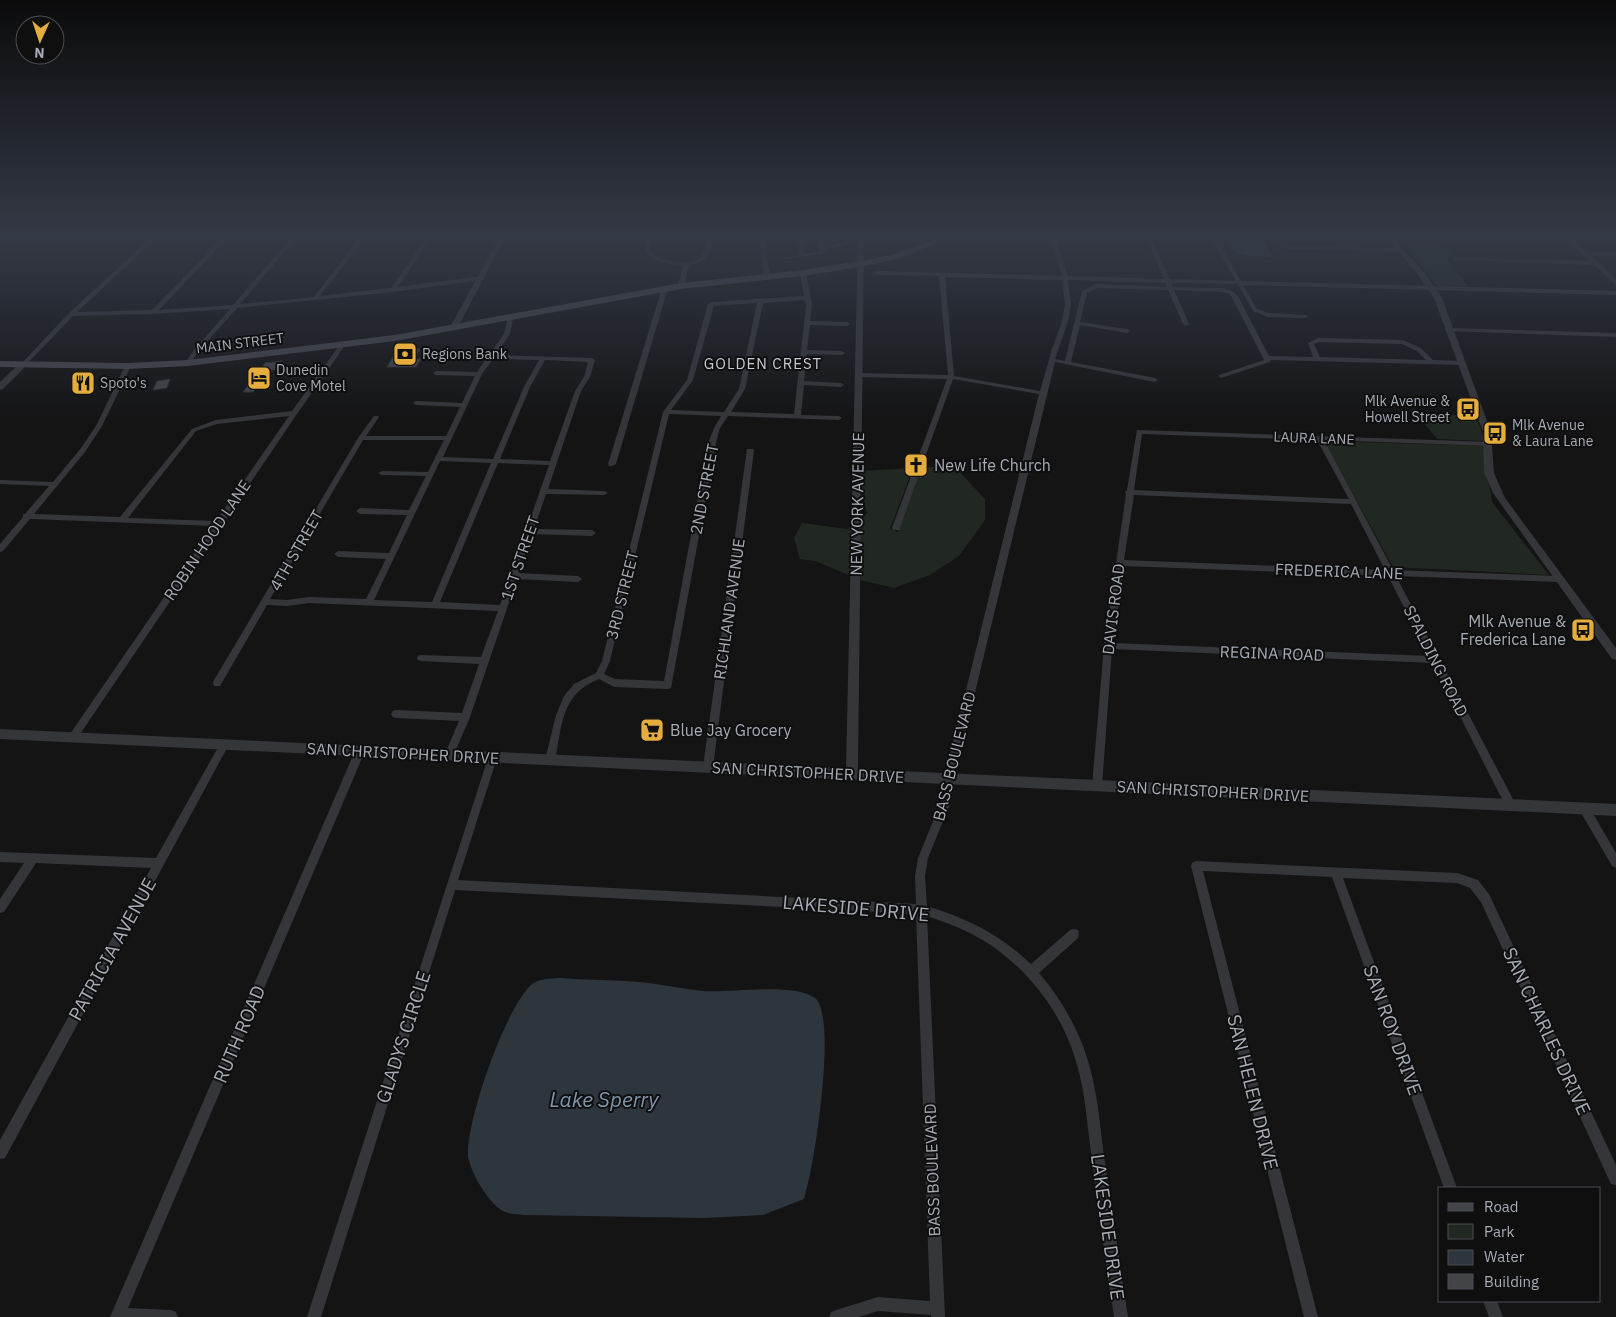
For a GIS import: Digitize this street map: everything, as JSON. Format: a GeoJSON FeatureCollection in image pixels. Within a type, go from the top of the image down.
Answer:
{"type":"FeatureCollection","features":[{"type":"Feature","properties":{"kind":"main road","name":"MAIN STREET"},"geometry":{"type":"LineString","coordinates":[[0,364],[128,366],[188,363],[453,329],[615,297]]}},
{"type":"Feature","properties":{"kind":"street"},"geometry":{"type":"LineString","coordinates":[[0,387],[89,297]]}},
{"type":"Feature","properties":{"kind":"street"},"geometry":{"type":"LineString","coordinates":[[153,312],[167,297]]}},
{"type":"Feature","properties":{"kind":"street"},"geometry":{"type":"LineString","coordinates":[[188,363],[242,297]]}},
{"type":"Feature","properties":{"kind":"street"},"geometry":{"type":"LineString","coordinates":[[71,314],[153,312],[234,307],[321,297]]}},
{"type":"Feature","properties":{"kind":"street"},"geometry":{"type":"LineString","coordinates":[[453,329],[470,297]]}},
{"type":"Feature","properties":{"kind":"street"},"geometry":{"type":"LineString","coordinates":[[612,464],[661,297]]}},
{"type":"Feature","properties":{"kind":"street","name":"NEW YORK AVENUE"},"geometry":{"type":"LineString","coordinates":[[852,773],[860,297]]}},
{"type":"Feature","properties":{"kind":"street"},"geometry":{"type":"LineString","coordinates":[[896,528],[951,377],[944,297]]}},
{"type":"Feature","properties":{"kind":"street","name":"BASS BOULEVARD"},"geometry":{"type":"LineString","coordinates":[[937,1312],[920,876],[923,858],[940,821],[945,804],[949,779],[1043,393],[1065,321],[1067,297]]}},
{"type":"Feature","properties":{"kind":"street"},"geometry":{"type":"LineString","coordinates":[[1068,363],[1083,297]]}},
{"type":"Feature","properties":{"kind":"street"},"geometry":{"type":"LineString","coordinates":[[1176,297],[1186,324]]}},
{"type":"Feature","properties":{"kind":"street"},"geometry":{"type":"LineString","coordinates":[[1234,297],[1268,359]]}},
{"type":"Feature","properties":{"kind":"street"},"geometry":{"type":"LineString","coordinates":[[1248,297],[1255,310],[1268,315],[1305,316]]}},
{"type":"Feature","properties":{"kind":"street"},"geometry":{"type":"LineString","coordinates":[[1436,297],[1490,444],[1489,471],[1492,485],[1501,500],[1616,656]]}},
{"type":"Feature","properties":{"kind":"street"},"geometry":{"type":"LineString","coordinates":[[666,412],[690,380],[711,304],[808,298],[809,305],[797,417]]}},
{"type":"Feature","properties":{"kind":"street","name":"2ND STREET"},"geometry":{"type":"LineString","coordinates":[[598,676],[614,683],[668,685],[712,443],[717,428],[742,389],[760,301]]}},
{"type":"Feature","properties":{"kind":"street"},"geometry":{"type":"LineString","coordinates":[[369,602],[479,374],[506,334],[510,318]]}},
{"type":"Feature","properties":{"kind":"street"},"geometry":{"type":"LineString","coordinates":[[807,323],[846,324]]}},
{"type":"Feature","properties":{"kind":"street"},"geometry":{"type":"LineString","coordinates":[[1077,323],[1127,331]]}},
{"type":"Feature","properties":{"kind":"street"},"geometry":{"type":"LineString","coordinates":[[1449,330],[1616,335]]}},
{"type":"Feature","properties":{"kind":"street"},"geometry":{"type":"LineString","coordinates":[[1317,359],[1311,343],[1318,340],[1404,342],[1416,345],[1423,350],[1431,362]]}},
{"type":"Feature","properties":{"kind":"street","name":"ROBIN HOOD LANE"},"geometry":{"type":"LineString","coordinates":[[73,737],[343,344]]}},
{"type":"Feature","properties":{"kind":"street"},"geometry":{"type":"LineString","coordinates":[[803,352],[842,354]]}},
{"type":"Feature","properties":{"kind":"street"},"geometry":{"type":"LineString","coordinates":[[435,605],[527,387],[543,359],[492,357]]}},
{"type":"Feature","properties":{"kind":"street","name":"1ST STREET"},"geometry":{"type":"LineString","coordinates":[[450,756],[578,391],[587,377],[592,360],[543,359]]}},
{"type":"Feature","properties":{"kind":"street"},"geometry":{"type":"LineString","coordinates":[[1221,376],[1268,359],[1461,363]]}},
{"type":"Feature","properties":{"kind":"street"},"geometry":{"type":"LineString","coordinates":[[1052,360],[1154,380]]}},
{"type":"Feature","properties":{"kind":"street"},"geometry":{"type":"LineString","coordinates":[[0,549],[26,516],[84,450],[99,426],[128,366]]}},
{"type":"Feature","properties":{"kind":"street"},"geometry":{"type":"LineString","coordinates":[[436,373],[479,374]]}},
{"type":"Feature","properties":{"kind":"street"},"geometry":{"type":"LineString","coordinates":[[859,375],[951,377],[1043,393]]}},
{"type":"Feature","properties":{"kind":"street"},"geometry":{"type":"LineString","coordinates":[[800,383],[841,385]]}},
{"type":"Feature","properties":{"kind":"street"},"geometry":{"type":"LineString","coordinates":[[416,404],[464,405]]}},
{"type":"Feature","properties":{"kind":"street"},"geometry":{"type":"LineString","coordinates":[[666,412],[839,418]]}},
{"type":"Feature","properties":{"kind":"street","name":"3RD STREET"},"geometry":{"type":"LineString","coordinates":[[598,676],[606,661],[666,412]]}},
{"type":"Feature","properties":{"kind":"street"},"geometry":{"type":"LineString","coordinates":[[122,520],[194,430],[216,422],[294,413]]}},
{"type":"Feature","properties":{"kind":"street","name":"4TH STREET"},"geometry":{"type":"LineString","coordinates":[[217,683],[361,438],[376,417]]}},
{"type":"Feature","properties":{"kind":"street","name":"LAURA LANE"},"geometry":{"type":"LineString","coordinates":[[1138,432],[1490,444]]}},
{"type":"Feature","properties":{"kind":"street","name":"DAVIS ROAD"},"geometry":{"type":"LineString","coordinates":[[1098,786],[1108,646],[1138,432]]}},
{"type":"Feature","properties":{"kind":"street"},"geometry":{"type":"LineString","coordinates":[[361,438],[448,438]]}},
{"type":"Feature","properties":{"kind":"street","name":"SPALDING ROAD"},"geometry":{"type":"LineString","coordinates":[[1319,438],[1510,804]]}},
{"type":"Feature","properties":{"kind":"street","name":"RICHLAND AVENUE"},"geometry":{"type":"LineString","coordinates":[[708,766],[750,451]]}},
{"type":"Feature","properties":{"kind":"street"},"geometry":{"type":"LineString","coordinates":[[438,459],[553,463]]}},
{"type":"Feature","properties":{"kind":"street"},"geometry":{"type":"LineString","coordinates":[[382,472],[431,474]]}},
{"type":"Feature","properties":{"kind":"street"},"geometry":{"type":"LineString","coordinates":[[0,482],[55,484]]}},
{"type":"Feature","properties":{"kind":"street"},"geometry":{"type":"LineString","coordinates":[[544,491],[604,492]]}},
{"type":"Feature","properties":{"kind":"street"},"geometry":{"type":"LineString","coordinates":[[1129,492],[1354,502]]}},
{"type":"Feature","properties":{"kind":"street"},"geometry":{"type":"LineString","coordinates":[[360,511],[412,513]]}},
{"type":"Feature","properties":{"kind":"street"},"geometry":{"type":"LineString","coordinates":[[26,516],[218,524]]}},
{"type":"Feature","properties":{"kind":"street"},"geometry":{"type":"LineString","coordinates":[[530,531],[592,533]]}},
{"type":"Feature","properties":{"kind":"street"},"geometry":{"type":"LineString","coordinates":[[338,554],[391,556]]}},
{"type":"Feature","properties":{"kind":"street","name":"FREDERICA LANE"},"geometry":{"type":"LineString","coordinates":[[1119,563],[1559,579]]}},
{"type":"Feature","properties":{"kind":"street"},"geometry":{"type":"LineString","coordinates":[[514,576],[578,579]]}},
{"type":"Feature","properties":{"kind":"street"},"geometry":{"type":"LineString","coordinates":[[265,602],[287,604],[309,600],[503,608]]}},
{"type":"Feature","properties":{"kind":"street","name":"REGINA ROAD"},"geometry":{"type":"LineString","coordinates":[[1108,646],[1436,660]]}},
{"type":"Feature","properties":{"kind":"street"},"geometry":{"type":"LineString","coordinates":[[421,658],[484,660]]}},
{"type":"Feature","properties":{"kind":"street"},"geometry":{"type":"LineString","coordinates":[[550,760],[564,705],[571,692],[584,681],[598,676]]}},
{"type":"Feature","properties":{"kind":"street"},"geometry":{"type":"LineString","coordinates":[[396,714],[465,717]]}},
{"type":"Feature","properties":{"kind":"street","name":"SAN CHRISTOPHER DRIVE"},"geometry":{"type":"LineString","coordinates":[[0,734],[1616,810]]}},
{"type":"Feature","properties":{"kind":"street","name":"PATRICIA AVENUE"},"geometry":{"type":"LineString","coordinates":[[0,1153],[224,744]]}},
{"type":"Feature","properties":{"kind":"street","name":"RUTH ROAD"},"geometry":{"type":"LineString","coordinates":[[118,1316],[360,751]]}},
{"type":"Feature","properties":{"kind":"street","name":"GLADYS CIRCLE"},"geometry":{"type":"LineString","coordinates":[[314,1317],[492,758]]}},
{"type":"Feature","properties":{"kind":"street"},"geometry":{"type":"LineString","coordinates":[[1584,808],[1616,863]]}},
{"type":"Feature","properties":{"kind":"street"},"geometry":{"type":"LineString","coordinates":[[0,857],[159,863]]}},
{"type":"Feature","properties":{"kind":"street"},"geometry":{"type":"LineString","coordinates":[[0,908],[33,858]]}},
{"type":"Feature","properties":{"kind":"street","name":"SAN HELEN DRIVE"},"geometry":{"type":"LineString","coordinates":[[1311,1317],[1196,866],[1336,873]]}},
{"type":"Feature","properties":{"kind":"street"},"geometry":{"type":"LineString","coordinates":[[1336,873],[1457,878],[1474,884]]}},
{"type":"Feature","properties":{"kind":"street","name":"SAN ROY DRIVE"},"geometry":{"type":"LineString","coordinates":[[1336,873],[1450,1187]]}},
{"type":"Feature","properties":{"kind":"street","name":"SAN CHARLES DRIVE"},"geometry":{"type":"LineString","coordinates":[[1474,884],[1485,898],[1616,1179]]}},
{"type":"Feature","properties":{"kind":"street","name":"LAKESIDE DRIVE"},"geometry":{"type":"LineString","coordinates":[[451,885],[921,909],[956,920],[982,933],[1010,952],[1032,972],[1066,1022],[1080,1056],[1088,1093],[1121,1317]]}},
{"type":"Feature","properties":{"kind":"street"},"geometry":{"type":"LineString","coordinates":[[1032,972],[1074,934]]}},
{"type":"Feature","properties":{"kind":"street"},"geometry":{"type":"LineString","coordinates":[[1490,1302],[1496,1317]]}},
{"type":"Feature","properties":{"kind":"street"},"geometry":{"type":"LineString","coordinates":[[836,1317],[878,1304],[937,1312]]}},
{"type":"Feature","properties":{"kind":"street"},"geometry":{"type":"LineString","coordinates":[[118,1316],[171,1317]]}},
{"type":"Feature","properties":{"kind":"green space"},"geometry":{"type":"Polygon","coordinates":[[[1417,415],[1476,415],[1485,441],[1437,439],[1417,415]]]}},
{"type":"Feature","properties":{"kind":"green space"},"geometry":{"type":"Polygon","coordinates":[[[1324,441],[1486,446],[1484,470],[1492,502],[1549,575],[1393,567],[1324,441]]]}},
{"type":"Feature","properties":{"kind":"green space"},"geometry":{"type":"Polygon","coordinates":[[[922,467],[955,467],[985,499],[985,520],[959,556],[930,575],[894,588],[860,580],[861,518],[867,513],[862,493],[861,471],[913,468],[890,529],[898,532],[922,467]]]}},
{"type":"Feature","properties":{"kind":"green space"},"geometry":{"type":"Polygon","coordinates":[[[802,523],[847,529],[852,525],[851,576],[815,561],[800,559],[794,538],[802,523]]]}},
{"type":"Feature","properties":{"kind":"water","name":"Lake Sperry"},"geometry":{"type":"Polygon","coordinates":[[[545,979],[640,982],[703,991],[793,990],[815,998],[822,1011],[824,1062],[818,1127],[804,1199],[763,1215],[704,1218],[524,1215],[507,1213],[499,1209],[482,1188],[468,1156],[473,1118],[499,1040],[521,998],[534,983],[545,979]]]}},
{"type":"Feature","properties":{"kind":"building","name":"Regions Bank"},"geometry":{"type":"Polygon","coordinates":[[[398,348],[420,349],[414,359],[421,359],[416,367],[387,367],[398,348]]]}},
{"type":"Feature","properties":{"kind":"building"},"geometry":{"type":"Polygon","coordinates":[[[282,361],[275,370],[270,370],[253,392],[243,392],[265,363],[282,361]]]}},
{"type":"Feature","properties":{"kind":"building"},"geometry":{"type":"Polygon","coordinates":[[[170,379],[167,388],[153,390],[157,381],[170,379]]]}},
{"type":"Feature","properties":{"kind":"place","name":"Regions Bank"},"geometry":{"type":"Point","coordinates":[405,354]}},
{"type":"Feature","properties":{"kind":"place","name":"Dunedin Cove Motel"},"geometry":{"type":"Point","coordinates":[259,378]}},
{"type":"Feature","properties":{"kind":"place","name":"Spoto's"},"geometry":{"type":"Point","coordinates":[83,383]}},
{"type":"Feature","properties":{"kind":"place","name":"Mlk Avenue & Howell Street"},"geometry":{"type":"Point","coordinates":[1468,409]}},
{"type":"Feature","properties":{"kind":"place","name":"Mlk Avenue & Laura Lane"},"geometry":{"type":"Point","coordinates":[1495,433]}},
{"type":"Feature","properties":{"kind":"place","name":"New Life Church"},"geometry":{"type":"Point","coordinates":[916,465]}},
{"type":"Feature","properties":{"kind":"place","name":"Mlk Avenue & Frederica Lane"},"geometry":{"type":"Point","coordinates":[1583,630]}},
{"type":"Feature","properties":{"kind":"place","name":"Blue Jay Grocery"},"geometry":{"type":"Point","coordinates":[652,730]}},
{"type":"Feature","properties":{"kind":"district","name":"GOLDEN CREST"},"geometry":{"type":"Point","coordinates":[763,363]}}]}
